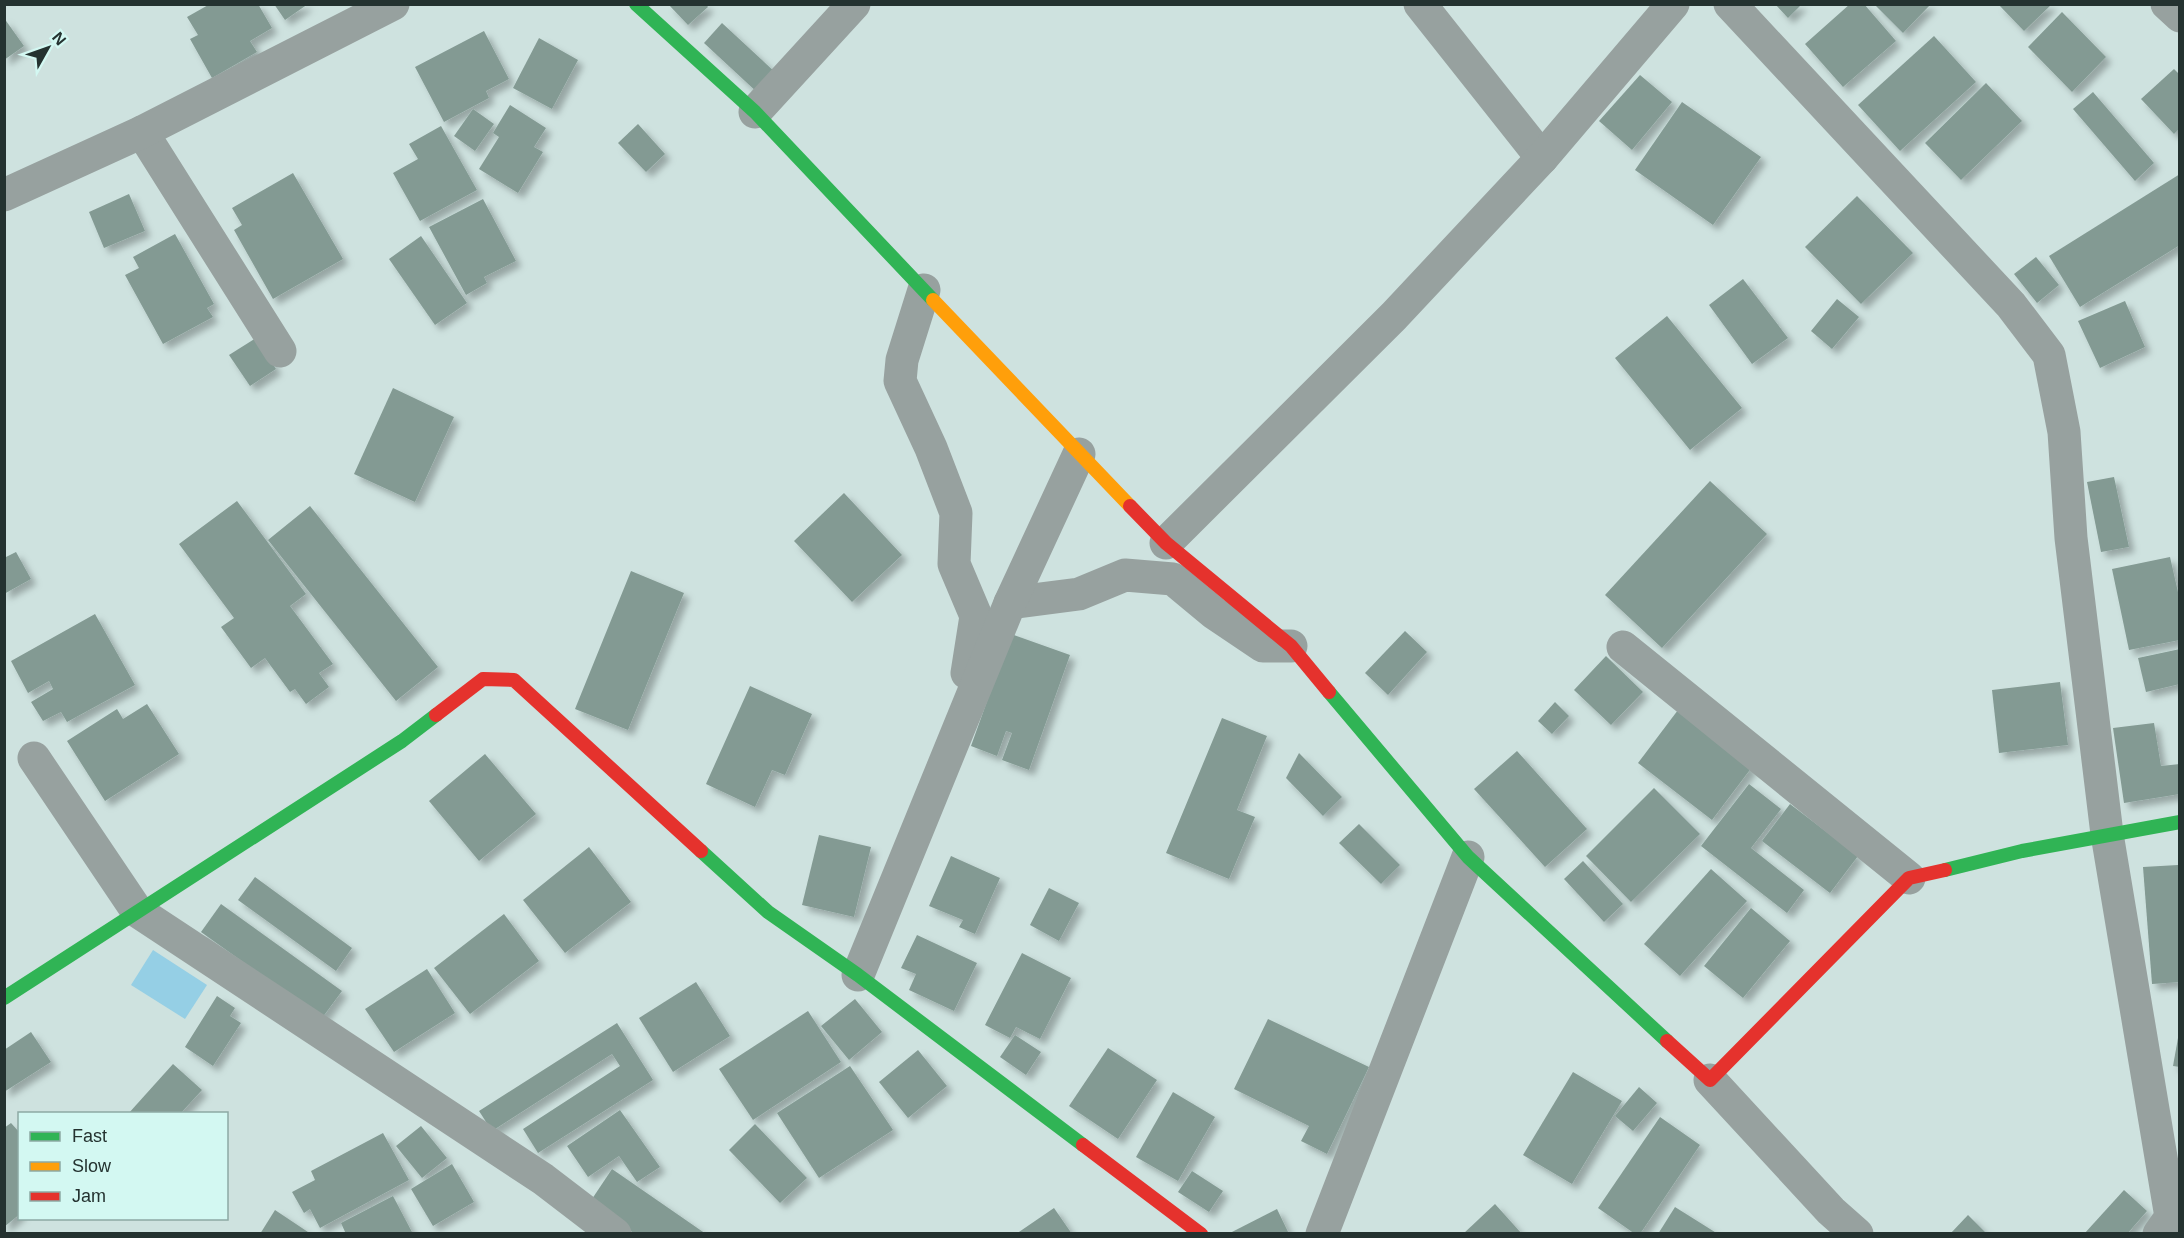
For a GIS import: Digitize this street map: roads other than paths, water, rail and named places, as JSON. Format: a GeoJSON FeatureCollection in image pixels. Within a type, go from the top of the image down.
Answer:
{"type":"FeatureCollection","features":[{"type":"Feature","properties":{"kind":"street"},"geometry":{"type":"LineString","coordinates":[[4,195],[142,132],[393,4]]}},
{"type":"Feature","properties":{"kind":"street"},"geometry":{"type":"LineString","coordinates":[[636,4],[755,112],[1166,543],[1291,646],[1468,857],[1710,1080],[1825,1222],[1857,1233]]}},
{"type":"Feature","properties":{"kind":"street"},"geometry":{"type":"LineString","coordinates":[[755,112],[854,4]]}},
{"type":"Feature","properties":{"kind":"street"},"geometry":{"type":"LineString","coordinates":[[1420,4],[1542,158]]}},
{"type":"Feature","properties":{"kind":"street"},"geometry":{"type":"LineString","coordinates":[[1166,543],[1394,316],[1542,158],[1672,4]]}},
{"type":"Feature","properties":{"kind":"street"},"geometry":{"type":"LineString","coordinates":[[1730,4],[2012,305],[2049,355],[2064,432],[2071,538],[2108,834],[2171,1217],[2158,1233]]}},
{"type":"Feature","properties":{"kind":"street"},"geometry":{"type":"LineString","coordinates":[[2168,4],[2180,16]]}},
{"type":"Feature","properties":{"kind":"street"},"geometry":{"type":"LineString","coordinates":[[142,132],[280,351]]}},
{"type":"Feature","properties":{"kind":"street"},"geometry":{"type":"LineString","coordinates":[[924,290],[902,360],[900,381],[931,448],[956,513],[954,564],[976,616],[958,728]]}},
{"type":"Feature","properties":{"kind":"street"},"geometry":{"type":"LineString","coordinates":[[858,975],[1010,603],[1079,454]]}},
{"type":"Feature","properties":{"kind":"street"},"geometry":{"type":"LineString","coordinates":[[1010,603],[1079,594],[1125,575],[1173,579],[1214,613],[1263,646],[1291,646]]}},
{"type":"Feature","properties":{"kind":"street"},"geometry":{"type":"LineString","coordinates":[[1623,647],[1909,878]]}},
{"type":"Feature","properties":{"kind":"street"},"geometry":{"type":"LineString","coordinates":[[4,998],[402,741],[483,680],[514,680],[768,912],[858,975],[1201,1233]]}},
{"type":"Feature","properties":{"kind":"street"},"geometry":{"type":"LineString","coordinates":[[34,758],[137,911],[543,1179],[615,1233]]}},
{"type":"Feature","properties":{"kind":"street"},"geometry":{"type":"LineString","coordinates":[[1710,1080],[1909,878],[2108,834],[2180,822]]}},
{"type":"Feature","properties":{"kind":"street"},"geometry":{"type":"LineString","coordinates":[[1322,1233],[1468,857]]}},
{"type":"Feature","properties":{"kind":"water"},"geometry":{"type":"Polygon","coordinates":[[[153,950],[207,985],[185,1019],[131,985],[153,950]]]}}]}
